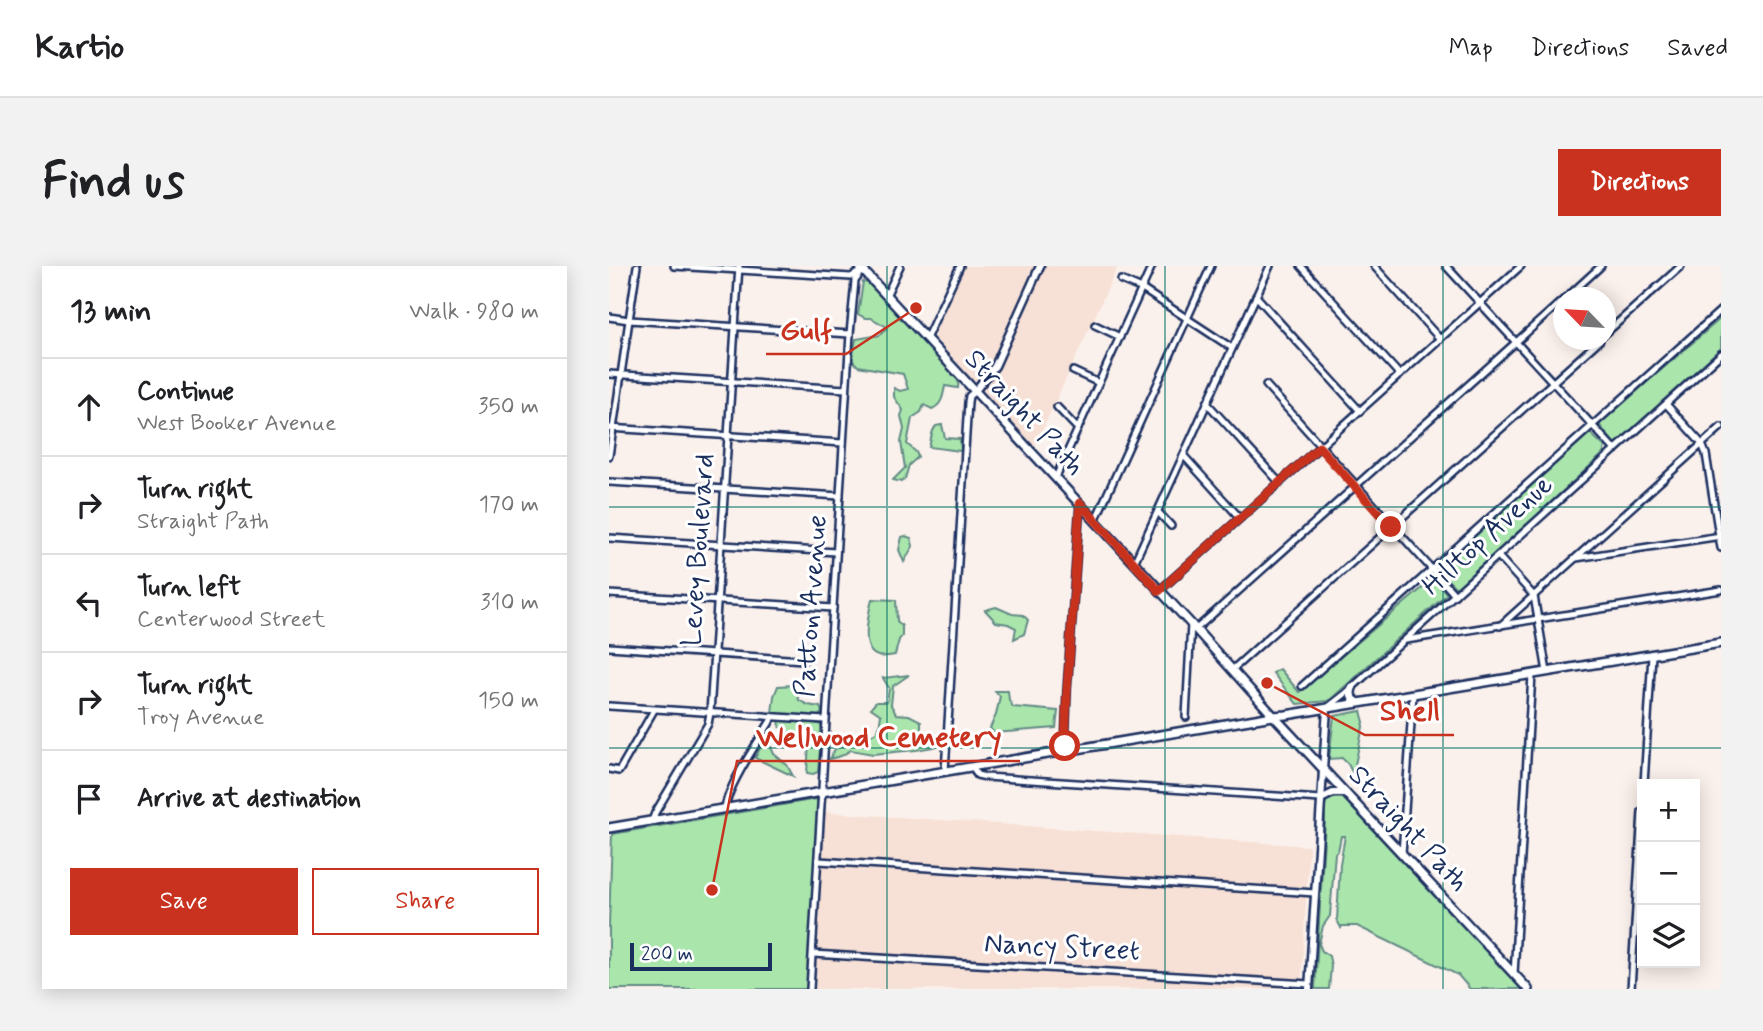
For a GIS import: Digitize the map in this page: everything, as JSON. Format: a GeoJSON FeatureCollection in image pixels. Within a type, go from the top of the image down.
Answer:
{"type":"FeatureCollection","features":[{"type":"Feature","properties":{"kind":"main road","name":"Straight Path"},"geometry":{"type":"LineString","coordinates":[[861,268],[1528,989]]}},
{"type":"Feature","properties":{"kind":"main road"},"geometry":{"type":"LineString","coordinates":[[609,828],[1721,643]]}},
{"type":"Feature","properties":{"kind":"main road"},"geometry":{"type":"LineString","coordinates":[[1352,688],[1350,694],[1357,702]]}},
{"type":"Feature","properties":{"kind":"street"},"geometry":{"type":"LineString","coordinates":[[609,456],[611,428],[637,266]]}},
{"type":"Feature","properties":{"kind":"street"},"geometry":{"type":"LineString","coordinates":[[674,266],[851,277],[861,268]]}},
{"type":"Feature","properties":{"kind":"street"},"geometry":{"type":"LineString","coordinates":[[886,296],[900,266]]}},
{"type":"Feature","properties":{"kind":"street"},"geometry":{"type":"LineString","coordinates":[[926,339],[960,266]]}},
{"type":"Feature","properties":{"kind":"street"},"geometry":{"type":"LineString","coordinates":[[945,771],[969,396],[995,366],[1040,266]]}},
{"type":"Feature","properties":{"kind":"street"},"geometry":{"type":"LineString","coordinates":[[1056,477],[1152,266]]}},
{"type":"Feature","properties":{"kind":"street"},"geometry":{"type":"LineString","coordinates":[[1095,521],[1211,266]]}},
{"type":"Feature","properties":{"kind":"street"},"geometry":{"type":"LineString","coordinates":[[1134,563],[1270,266]]}},
{"type":"Feature","properties":{"kind":"street"},"geometry":{"type":"LineString","coordinates":[[1301,266],[1400,375]]}},
{"type":"Feature","properties":{"kind":"street"},"geometry":{"type":"LineString","coordinates":[[1374,266],[1440,339]]}},
{"type":"Feature","properties":{"kind":"street"},"geometry":{"type":"LineString","coordinates":[[1446,266],[1615,450]]}},
{"type":"Feature","properties":{"kind":"street"},"geometry":{"type":"LineString","coordinates":[[1159,591],[1520,266]]}},
{"type":"Feature","properties":{"kind":"street"},"geometry":{"type":"LineString","coordinates":[[1578,287],[1601,266]]}},
{"type":"Feature","properties":{"kind":"street"},"geometry":{"type":"LineString","coordinates":[[1616,324],[1681,266]]}},
{"type":"Feature","properties":{"kind":"street","name":"Levey Boulevard"},"geometry":{"type":"LineString","coordinates":[[652,821],[708,724],[710,713],[739,268]]}},
{"type":"Feature","properties":{"kind":"street","name":"Patton Avenue"},"geometry":{"type":"LineString","coordinates":[[810,989],[846,389],[855,281],[861,268]]}},
{"type":"Feature","properties":{"kind":"street"},"geometry":{"type":"LineString","coordinates":[[1121,280],[1142,289],[1232,348]]}},
{"type":"Feature","properties":{"kind":"street"},"geometry":{"type":"LineString","coordinates":[[1256,296],[1360,411]]}},
{"type":"Feature","properties":{"kind":"street"},"geometry":{"type":"LineString","coordinates":[[1186,717],[1193,627],[1553,310]]}},
{"type":"Feature","properties":{"kind":"street"},"geometry":{"type":"LineString","coordinates":[[1302,687],[1721,310]]}},
{"type":"Feature","properties":{"kind":"street"},"geometry":{"type":"LineString","coordinates":[[609,317],[850,334]]}},
{"type":"Feature","properties":{"kind":"street"},"geometry":{"type":"LineString","coordinates":[[1095,325],[1120,337]]}},
{"type":"Feature","properties":{"kind":"street"},"geometry":{"type":"LineString","coordinates":[[1232,670],[1588,350]]}},
{"type":"Feature","properties":{"kind":"street","name":"Hilltop Avenue"},"geometry":{"type":"LineString","coordinates":[[1327,708],[1721,354]]}},
{"type":"Feature","properties":{"kind":"street"},"geometry":{"type":"LineString","coordinates":[[1073,371],[1099,383]]}},
{"type":"Feature","properties":{"kind":"street"},"geometry":{"type":"LineString","coordinates":[[609,374],[846,389]]}},
{"type":"Feature","properties":{"kind":"street"},"geometry":{"type":"LineString","coordinates":[[1266,385],[1455,595]]}},
{"type":"Feature","properties":{"kind":"street"},"geometry":{"type":"LineString","coordinates":[[1207,403],[1280,483]]}},
{"type":"Feature","properties":{"kind":"street"},"geometry":{"type":"LineString","coordinates":[[1665,404],[1702,444],[1706,454],[1721,548]]}},
{"type":"Feature","properties":{"kind":"street"},"geometry":{"type":"LineString","coordinates":[[1057,407],[1078,429]]}},
{"type":"Feature","properties":{"kind":"street"},"geometry":{"type":"LineString","coordinates":[[1500,626],[1721,427]]}},
{"type":"Feature","properties":{"kind":"street"},"geometry":{"type":"LineString","coordinates":[[611,428],[843,443]]}},
{"type":"Feature","properties":{"kind":"street"},"geometry":{"type":"LineString","coordinates":[[1184,456],[1240,518]]}},
{"type":"Feature","properties":{"kind":"street"},"geometry":{"type":"LineString","coordinates":[[609,482],[840,496]]}},
{"type":"Feature","properties":{"kind":"street"},"geometry":{"type":"LineString","coordinates":[[1065,751],[1080,503]]}},
{"type":"Feature","properties":{"kind":"street"},"geometry":{"type":"LineString","coordinates":[[1158,512],[1171,526]]}},
{"type":"Feature","properties":{"kind":"street"},"geometry":{"type":"LineString","coordinates":[[1576,558],[1720,536]]}},
{"type":"Feature","properties":{"kind":"street"},"geometry":{"type":"LineString","coordinates":[[609,538],[836,552]]}},
{"type":"Feature","properties":{"kind":"street"},"geometry":{"type":"LineString","coordinates":[[1498,556],[1534,596],[1547,672]]}},
{"type":"Feature","properties":{"kind":"street"},"geometry":{"type":"LineString","coordinates":[[1404,640],[1721,590]]}},
{"type":"Feature","properties":{"kind":"street"},"geometry":{"type":"LineString","coordinates":[[609,594],[833,608]]}},
{"type":"Feature","properties":{"kind":"street"},"geometry":{"type":"LineString","coordinates":[[609,648],[804,660]]}},
{"type":"Feature","properties":{"kind":"street"},"geometry":{"type":"LineString","coordinates":[[1644,779],[1652,655]]}},
{"type":"Feature","properties":{"kind":"street"},"geometry":{"type":"LineString","coordinates":[[1514,974],[1532,675]]}},
{"type":"Feature","properties":{"kind":"street"},"geometry":{"type":"LineString","coordinates":[[1402,853],[1413,694]]}},
{"type":"Feature","properties":{"kind":"street"},"geometry":{"type":"LineString","coordinates":[[609,706],[825,720]]}},
{"type":"Feature","properties":{"kind":"street"},"geometry":{"type":"LineString","coordinates":[[1309,987],[1327,708]]}},
{"type":"Feature","properties":{"kind":"street"},"geometry":{"type":"LineString","coordinates":[[609,769],[619,771],[654,710]]}},
{"type":"Feature","properties":{"kind":"street"},"geometry":{"type":"LineString","coordinates":[[725,809],[732,788],[773,717]]}},
{"type":"Feature","properties":{"kind":"street"},"geometry":{"type":"LineString","coordinates":[[973,767],[977,775],[986,777],[1290,798],[1321,799],[1333,793],[1346,793]]}},
{"type":"Feature","properties":{"kind":"street"},"geometry":{"type":"LineString","coordinates":[[1631,989],[1640,842]]}},
{"type":"Feature","properties":{"kind":"street"},"geometry":{"type":"LineString","coordinates":[[819,861],[1315,893]]}},
{"type":"Feature","properties":{"kind":"street","name":"Nancy Street"},"geometry":{"type":"LineString","coordinates":[[813,954],[1309,987]]}},
{"type":"Feature","properties":{"kind":"shaded area"},"geometry":{"type":"Polygon","coordinates":[[[965,266],[1118,266],[1034,448],[933,336],[965,266]]]}},
{"type":"Feature","properties":{"kind":"shaded area"},"geometry":{"type":"Polygon","coordinates":[[[825,812],[1309,846],[1301,989],[815,989],[825,812]]]}},
{"type":"Feature","properties":{"kind":"green space"},"geometry":{"type":"Polygon","coordinates":[[[863,282],[868,283],[959,378],[958,388],[945,386],[938,405],[932,409],[924,405],[921,412],[912,418],[907,444],[918,457],[909,465],[905,479],[901,482],[893,480],[905,468],[901,442],[904,429],[901,416],[903,410],[894,397],[894,388],[900,391],[908,389],[903,374],[858,366],[852,360],[856,339],[880,335],[887,327],[858,314],[863,282]]]}},
{"type":"Feature","properties":{"kind":"green space"},"geometry":{"type":"Polygon","coordinates":[[[1721,318],[1721,348],[1617,443],[1613,442],[1600,423],[1721,318]]]}},
{"type":"Feature","properties":{"kind":"green space"},"geometry":{"type":"Polygon","coordinates":[[[942,425],[945,438],[960,439],[961,451],[929,447],[934,429],[942,425]]]}},
{"type":"Feature","properties":{"kind":"green space"},"geometry":{"type":"Polygon","coordinates":[[[1590,433],[1605,447],[1603,454],[1457,589],[1438,570],[1590,433]]]}},
{"type":"Feature","properties":{"kind":"green space"},"geometry":{"type":"Polygon","coordinates":[[[902,537],[911,538],[913,546],[904,562],[899,550],[902,537]]]}},
{"type":"Feature","properties":{"kind":"green space"},"geometry":{"type":"Polygon","coordinates":[[[1433,579],[1447,594],[1331,699],[1297,704],[1273,673],[1280,669],[1299,692],[1433,579]]]}},
{"type":"Feature","properties":{"kind":"green space"},"geometry":{"type":"Polygon","coordinates":[[[872,599],[896,600],[897,621],[902,626],[902,636],[895,655],[878,656],[872,653],[869,647],[867,630],[872,599]]]}},
{"type":"Feature","properties":{"kind":"green space"},"geometry":{"type":"Polygon","coordinates":[[[996,607],[1012,614],[1023,615],[1028,620],[1024,634],[1014,639],[1016,628],[996,622],[985,610],[996,607]]]}},
{"type":"Feature","properties":{"kind":"green space"},"geometry":{"type":"Polygon","coordinates":[[[909,675],[893,686],[891,705],[896,714],[909,715],[921,721],[921,734],[939,746],[873,754],[851,750],[830,759],[835,749],[877,731],[881,715],[871,708],[876,702],[887,702],[889,688],[883,678],[909,675]]]}},
{"type":"Feature","properties":{"kind":"green space"},"geometry":{"type":"Polygon","coordinates":[[[794,685],[799,700],[820,707],[822,712],[819,716],[772,713],[778,686],[794,685]]]}},
{"type":"Feature","properties":{"kind":"green space"},"geometry":{"type":"Polygon","coordinates":[[[995,691],[1008,691],[1013,707],[1058,711],[1056,728],[994,733],[990,728],[1000,696],[995,691]]]}},
{"type":"Feature","properties":{"kind":"green space"},"geometry":{"type":"Polygon","coordinates":[[[1361,711],[1364,722],[1353,774],[1342,758],[1329,759],[1334,716],[1361,711]]]}},
{"type":"Feature","properties":{"kind":"green space"},"geometry":{"type":"Polygon","coordinates":[[[779,719],[820,724],[822,728],[818,772],[807,773],[809,744],[780,727],[779,719]]]}},
{"type":"Feature","properties":{"kind":"green space"},"geometry":{"type":"Polygon","coordinates":[[[773,734],[774,739],[770,745],[774,754],[787,765],[793,776],[755,758],[766,737],[773,734]]]}},
{"type":"Feature","properties":{"kind":"green space"},"geometry":{"type":"Polygon","coordinates":[[[1330,796],[1343,798],[1521,989],[1470,989],[1458,975],[1357,926],[1341,928],[1337,920],[1340,864],[1345,836],[1341,836],[1338,851],[1335,853],[1330,916],[1323,926],[1319,944],[1322,951],[1329,956],[1329,989],[1315,989],[1325,808],[1330,796]]]}},
{"type":"Feature","properties":{"kind":"green space"},"geometry":{"type":"Polygon","coordinates":[[[817,799],[819,802],[808,989],[609,989],[612,834],[817,799]]]}},
{"type":"Feature","properties":{"kind":"place","name":"Gulf"},"geometry":{"type":"Point","coordinates":[916,308]}},
{"type":"Feature","properties":{"kind":"place","name":"Shell"},"geometry":{"type":"Point","coordinates":[1267,683]}},
{"type":"Feature","properties":{"kind":"place","name":"Wellwood Cemetery"},"geometry":{"type":"Point","coordinates":[712,890]}},
{"type":"Feature","properties":{"kind":"route"},"geometry":{"type":"LineString","coordinates":[[1065,746],[1080,503],[1159,591],[1319,447],[1391,527]]}}]}
